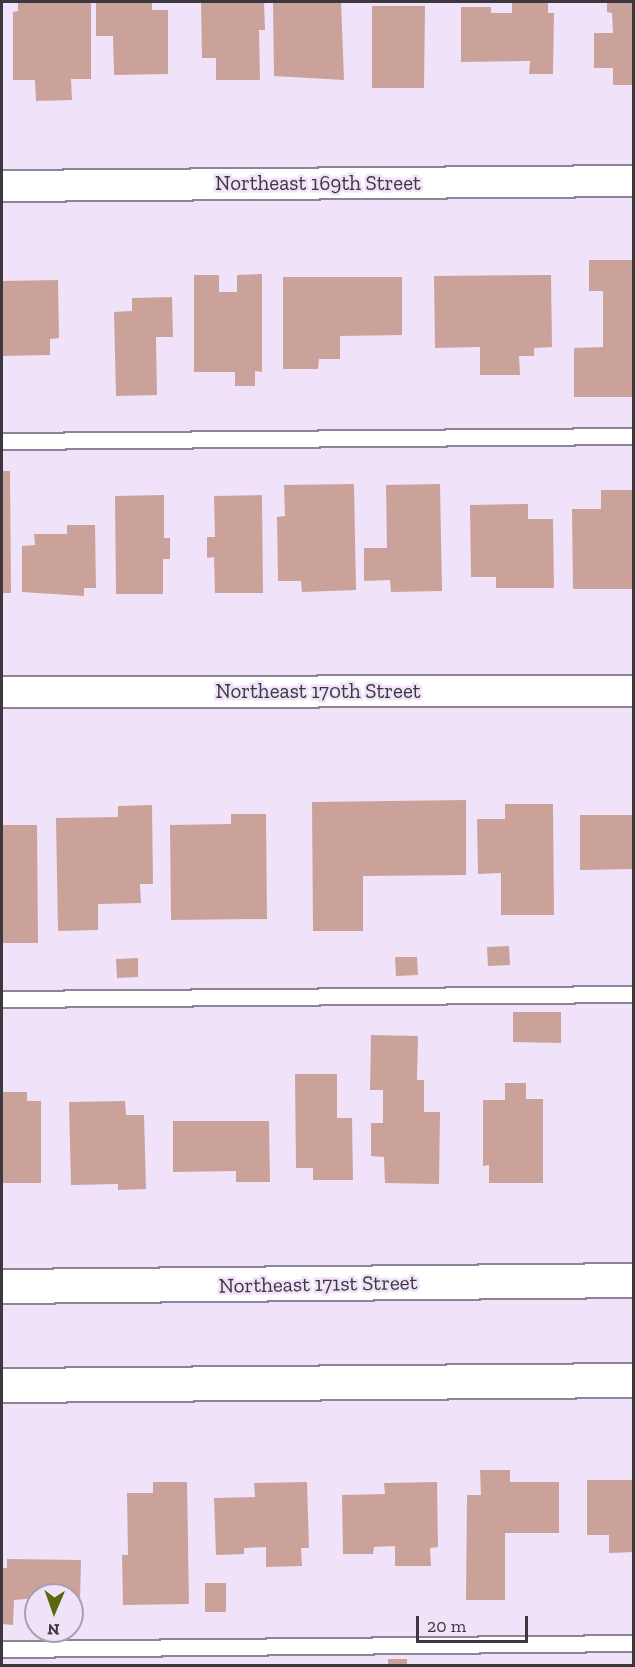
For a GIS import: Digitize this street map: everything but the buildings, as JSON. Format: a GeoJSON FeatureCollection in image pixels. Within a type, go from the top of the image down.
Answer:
{"type":"FeatureCollection","features":[{"type":"Feature","properties":{"kind":"street","name":"Northeast 169th Street"},"geometry":{"type":"LineString","coordinates":[[2,186],[633,181]]}},
{"type":"Feature","properties":{"kind":"street","name":"Northeast 170th Street"},"geometry":{"type":"LineString","coordinates":[[2,692],[633,690]]}},
{"type":"Feature","properties":{"kind":"street","name":"Northeast 171st Street"},"geometry":{"type":"LineString","coordinates":[[2,1286],[633,1280]]}},
{"type":"Feature","properties":{"kind":"street"},"geometry":{"type":"LineString","coordinates":[[2,1386],[633,1380]]}},
{"type":"Feature","properties":{"kind":"lane"},"geometry":{"type":"LineString","coordinates":[[2,441],[633,436]]}},
{"type":"Feature","properties":{"kind":"lane"},"geometry":{"type":"LineString","coordinates":[[2,999],[633,994]]}},
{"type":"Feature","properties":{"kind":"lane"},"geometry":{"type":"LineString","coordinates":[[2,1649],[633,1643]]}}]}
